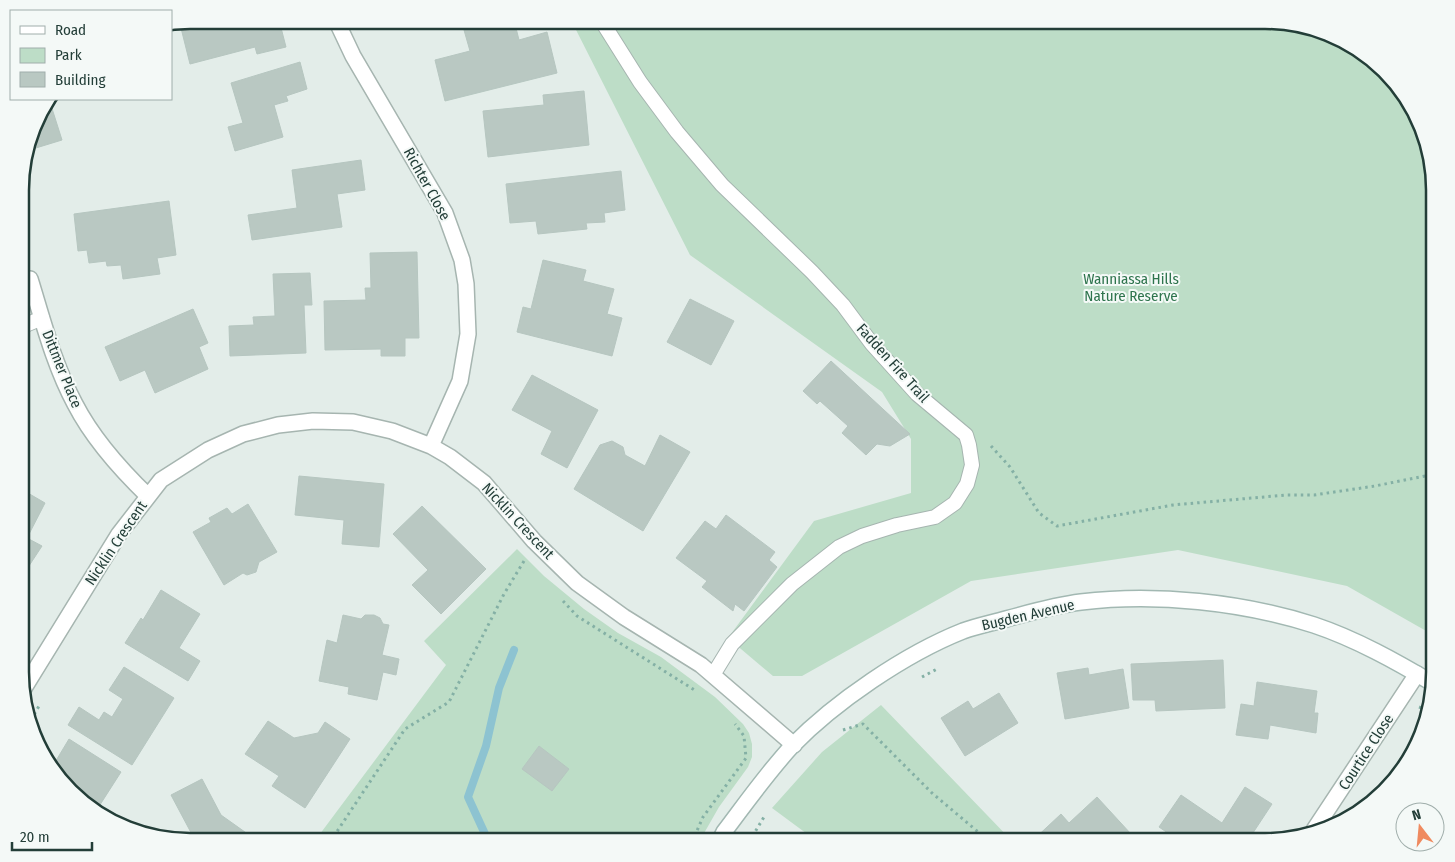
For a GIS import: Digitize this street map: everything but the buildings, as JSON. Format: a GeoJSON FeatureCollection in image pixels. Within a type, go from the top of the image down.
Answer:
{"type":"FeatureCollection","features":[{"type":"Feature","properties":{"kind":"street","name":"Richter Close"},"geometry":{"type":"LineString","coordinates":[[340,29],[353,56],[445,213],[462,260],[466,284],[468,334],[460,381],[431,446]]}},
{"type":"Feature","properties":{"kind":"street","name":"Dittmer Place"},"geometry":{"type":"LineString","coordinates":[[30,279],[54,357],[74,404],[102,447],[148,496]]}},
{"type":"Feature","properties":{"kind":"street","name":"Nicklin Crescent"},"geometry":{"type":"LineString","coordinates":[[29,679],[119,534],[161,480],[208,450],[243,434],[313,421],[353,422],[392,431],[431,446],[450,457],[484,483],[534,541],[576,583],[624,617],[701,664],[794,745]]}},
{"type":"Feature","properties":{"kind":"street","name":"Bugden Avenue"},"geometry":{"type":"LineString","coordinates":[[724,833],[769,772],[794,745],[859,691],[928,648],[964,631],[1040,610],[1082,602],[1186,600],[1272,613],[1316,626],[1358,644],[1426,679]]}},
{"type":"Feature","properties":{"kind":"street","name":"Courtice Close"},"geometry":{"type":"LineString","coordinates":[[1317,825],[1417,674]]}},
{"type":"Feature","properties":{"kind":"lane","name":"Fadden Fire Trail"},"geometry":{"type":"LineString","coordinates":[[607,29],[640,82],[677,132],[722,185],[812,272],[917,394],[966,435],[969,445]]}},
{"type":"Feature","properties":{"kind":"lane"},"geometry":{"type":"LineString","coordinates":[[29,324],[42,318]]}},
{"type":"Feature","properties":{"kind":"lane"},"geometry":{"type":"LineString","coordinates":[[712,674],[732,644],[792,584],[839,547],[862,536],[897,525],[935,517],[955,503],[967,484],[972,465],[969,445]]}},
{"type":"Feature","properties":{"kind":"path"},"geometry":{"type":"LineString","coordinates":[[969,445],[990,445],[1010,467],[1039,513],[1057,526],[1173,505],[1286,494],[1314,495],[1376,486],[1426,476]]}},
{"type":"Feature","properties":{"kind":"path"},"geometry":{"type":"LineString","coordinates":[[336,833],[405,729],[450,702],[504,594],[525,561],[520,556]]}},
{"type":"Feature","properties":{"kind":"path"},"geometry":{"type":"LineString","coordinates":[[558,596],[576,616],[699,693]]}},
{"type":"Feature","properties":{"kind":"path"},"geometry":{"type":"LineString","coordinates":[[918,679],[944,665]]}},
{"type":"Feature","properties":{"kind":"path"},"geometry":{"type":"LineString","coordinates":[[35,714],[41,703]]}},
{"type":"Feature","properties":{"kind":"path"},"geometry":{"type":"LineString","coordinates":[[696,833],[703,817],[746,758],[744,736],[732,720]]}},
{"type":"Feature","properties":{"kind":"path"},"geometry":{"type":"LineString","coordinates":[[847,725],[841,731],[863,724],[932,793],[979,833]]}},
{"type":"Feature","properties":{"kind":"path"},"geometry":{"type":"LineString","coordinates":[[755,833],[765,816]]}},
{"type":"Feature","properties":{"kind":"green space","name":"Wanniassa Hills Nature Reserve"},"geometry":{"type":"Polygon","coordinates":[[[576,29],[1265,29],[1307,34],[1346,50],[1379,76],[1405,109],[1418,138],[1426,179],[1426,631],[1347,586],[1178,550],[971,581],[802,676],[773,676],[728,638],[814,521],[911,493],[911,439],[882,392],[690,255],[576,29]]]}},
{"type":"Feature","properties":{"kind":"green space"},"geometry":{"type":"Polygon","coordinates":[[[517,549],[544,576],[584,609],[618,633],[661,657],[715,697],[743,724],[749,733],[752,744],[752,757],[748,767],[719,807],[704,833],[321,833],[446,665],[424,641],[517,549]]]}},
{"type":"Feature","properties":{"kind":"green space"},"geometry":{"type":"Polygon","coordinates":[[[881,705],[1004,833],[806,833],[772,808],[822,752],[881,705]]]}},
{"type":"Feature","properties":{"kind":"waterway"},"geometry":{"type":"LineString","coordinates":[[485,833],[468,797],[486,746],[499,688],[514,650]]}}]}
